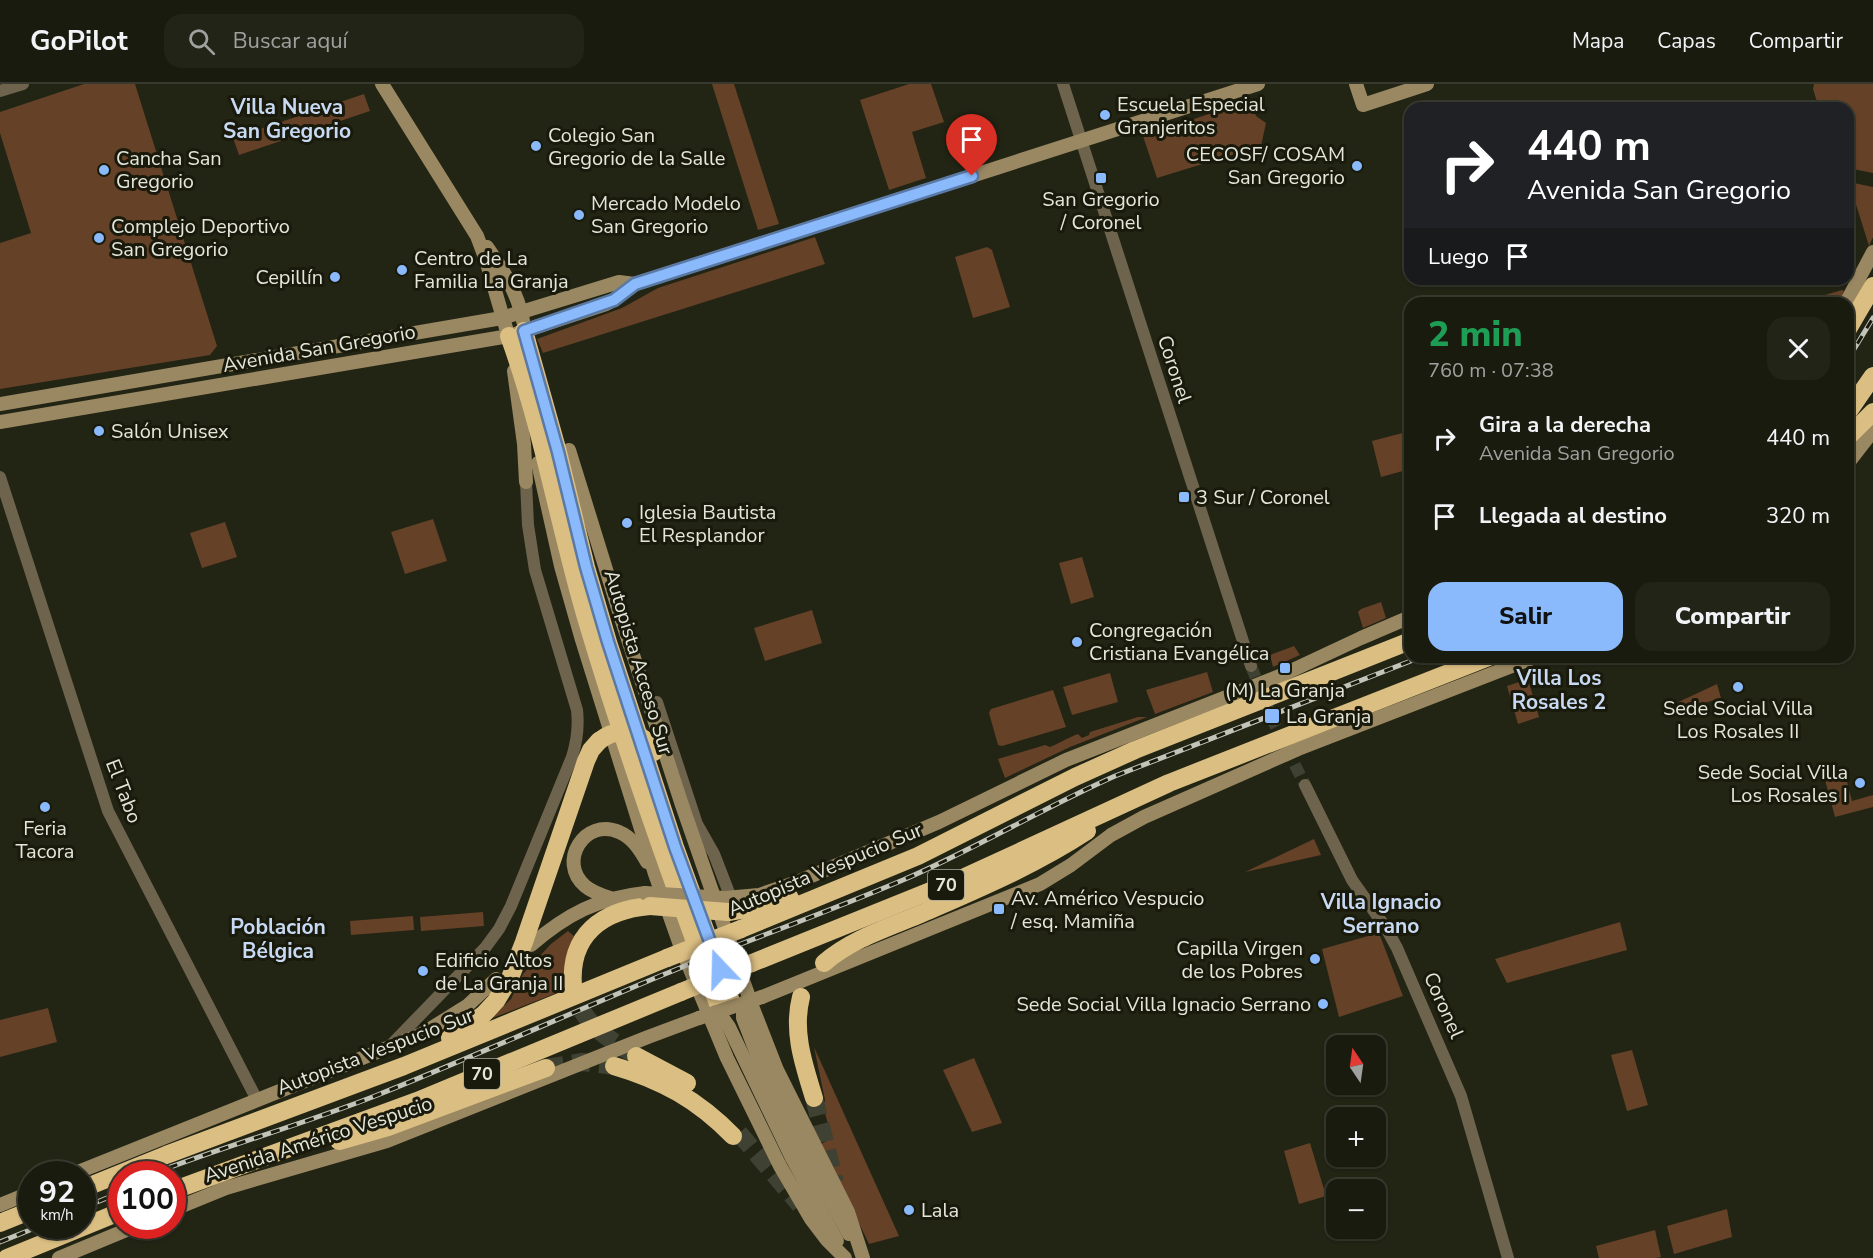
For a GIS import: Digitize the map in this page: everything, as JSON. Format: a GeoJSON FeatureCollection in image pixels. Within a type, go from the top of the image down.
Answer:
{"type":"FeatureCollection","features":[{"type":"Feature","properties":{"kind":"highway"},"geometry":{"type":"LineString","coordinates":[[1854,319],[1873,286]]}},
{"type":"Feature","properties":{"kind":"highway","name":"Autopista Acceso Sur"},"geometry":{"type":"LineString","coordinates":[[517,333],[536,371],[586,567],[608,642],[675,847],[720,969],[728,1006]]}},
{"type":"Feature","properties":{"kind":"highway","name":"Autopista Acceso Sur"},"geometry":{"type":"LineString","coordinates":[[517,333],[571,563],[600,661],[661,851],[728,1006]]}},
{"type":"Feature","properties":{"kind":"highway"},"geometry":{"type":"LineString","coordinates":[[536,371],[569,450]]}},
{"type":"Feature","properties":{"kind":"highway"},"geometry":{"type":"LineString","coordinates":[[1854,403],[1873,376]]}},
{"type":"Feature","properties":{"kind":"highway"},"geometry":{"type":"LineString","coordinates":[[1854,431],[1873,412]]}},
{"type":"Feature","properties":{"kind":"highway","name":"Autopista Vespucio Sur"},"geometry":{"type":"LineString","coordinates":[[96,1183],[177,1150],[404,1066],[741,929],[936,848],[1057,786],[1135,750],[1404,643]]}},
{"type":"Feature","properties":{"kind":"highway","name":"70"},"geometry":{"type":"LineString","coordinates":[[186,1186],[417,1101],[965,877],[1136,797],[1474,663]]}},
{"type":"Feature","properties":{"kind":"highway"},"geometry":{"type":"LineString","coordinates":[[404,1066],[477,1021],[501,993],[524,942],[586,761],[591,750],[599,741],[615,732],[628,732],[644,739],[654,752],[704,897],[714,933],[720,969]]}},
{"type":"Feature","properties":{"kind":"highway"},"geometry":{"type":"LineString","coordinates":[[824,963],[862,940],[1034,863],[1074,840],[1136,797]]}},
{"type":"Feature","properties":{"kind":"highway"},"geometry":{"type":"LineString","coordinates":[[573,986],[576,955],[579,946],[590,931],[602,920],[647,900],[768,904],[815,891],[844,886]]}},
{"type":"Feature","properties":{"kind":"highway"},"geometry":{"type":"LineString","coordinates":[[801,997],[797,1016],[798,1037],[814,1098]]}},
{"type":"Feature","properties":{"kind":"highway"},"geometry":{"type":"LineString","coordinates":[[614,1066],[653,1079],[681,1094],[736,1134],[722,1111],[704,1095],[679,1078],[636,1056]]}},
{"type":"Feature","properties":{"kind":"highway"},"geometry":{"type":"LineString","coordinates":[[282,1152],[368,1134],[546,1068]]}},
{"type":"Feature","properties":{"kind":"highway"},"geometry":{"type":"LineString","coordinates":[[0,1223],[18,1216]]}},
{"type":"Feature","properties":{"kind":"highway"},"geometry":{"type":"LineString","coordinates":[[8,1258],[108,1217]]}},
{"type":"Feature","properties":{"kind":"main road"},"geometry":{"type":"LineString","coordinates":[[382,84],[477,236],[494,257],[516,295],[521,312],[517,333],[526,482]]}},
{"type":"Feature","properties":{"kind":"main road","name":"Avenida San Gregorio"},"geometry":{"type":"LineString","coordinates":[[0,422],[517,333],[614,300],[635,284],[1258,84]]}},
{"type":"Feature","properties":{"kind":"main road"},"geometry":{"type":"LineString","coordinates":[[1356,84],[1363,105],[1427,84]]}},
{"type":"Feature","properties":{"kind":"main road"},"geometry":{"type":"LineString","coordinates":[[477,236],[502,318],[517,333],[567,590],[655,874],[696,985],[748,1103],[780,1166],[811,1219],[845,1258]]}},
{"type":"Feature","properties":{"kind":"main road"},"geometry":{"type":"LineString","coordinates":[[1849,297],[1873,252]]}},
{"type":"Feature","properties":{"kind":"main road","name":"Avenida San Gregorio"},"geometry":{"type":"LineString","coordinates":[[0,404],[502,318],[619,282],[635,284]]}},
{"type":"Feature","properties":{"kind":"main road"},"geometry":{"type":"LineString","coordinates":[[1854,455],[1873,431]]}},
{"type":"Feature","properties":{"kind":"main road"},"geometry":{"type":"LineString","coordinates":[[569,450],[682,805],[767,1048],[837,1187],[863,1258]]}},
{"type":"Feature","properties":{"kind":"main road"},"geometry":{"type":"LineString","coordinates":[[728,903],[759,896],[797,882],[939,822],[1066,760],[1282,675],[1404,620]]}},
{"type":"Feature","properties":{"kind":"main road"},"geometry":{"type":"LineString","coordinates":[[622,621],[644,666],[657,702]]}},
{"type":"Feature","properties":{"kind":"main road","name":"Avenida Américo Vespucio"},"geometry":{"type":"LineString","coordinates":[[186,1205],[235,1186],[393,1139],[728,1006],[762,997],[1033,888],[1050,879],[1133,822],[1258,766],[1519,663]]}},
{"type":"Feature","properties":{"kind":"main road"},"geometry":{"type":"LineString","coordinates":[[647,900],[610,898],[586,887],[575,870],[573,856],[578,844],[590,833],[606,829],[620,832],[634,843],[655,874]]}},
{"type":"Feature","properties":{"kind":"main road"},"geometry":{"type":"LineString","coordinates":[[531,945],[571,915],[610,898]]}},
{"type":"Feature","properties":{"kind":"main road"},"geometry":{"type":"LineString","coordinates":[[96,1165],[422,1034],[453,1016],[496,979]]}},
{"type":"Feature","properties":{"kind":"main road"},"geometry":{"type":"LineString","coordinates":[[845,1258],[798,1156],[722,1017],[728,1006],[743,1007],[743,1018],[751,1040],[775,1094],[798,1156],[863,1258]]}},
{"type":"Feature","properties":{"kind":"main road"},"geometry":{"type":"LineString","coordinates":[[0,1205],[18,1198]]}},
{"type":"Feature","properties":{"kind":"main road"},"geometry":{"type":"LineString","coordinates":[[59,1258],[108,1238]]}},
{"type":"Feature","properties":{"kind":"street"},"geometry":{"type":"LineString","coordinates":[[0,91],[23,84]]}},
{"type":"Feature","properties":{"kind":"street","name":"Coronel"},"geometry":{"type":"LineString","coordinates":[[1063,84],[1251,666]]}},
{"type":"Feature","properties":{"kind":"street","name":"El Tabo"},"geometry":{"type":"LineString","coordinates":[[0,477],[108,811],[257,1100]]}},
{"type":"Feature","properties":{"kind":"street"},"geometry":{"type":"LineString","coordinates":[[388,1048],[480,954],[502,924],[512,906],[577,741],[577,710],[532,559],[526,482]]}},
{"type":"Feature","properties":{"kind":"street"},"geometry":{"type":"LineString","coordinates":[[657,702],[697,824],[714,854],[728,903]]}},
{"type":"Feature","properties":{"kind":"street","name":"Coronel"},"geometry":{"type":"LineString","coordinates":[[1305,785],[1352,880],[1394,941],[1453,1074],[1508,1258]]}},
{"type":"Feature","properties":{"kind":"shaded area","name":"Complejo Deportivo San Gregorio"},"geometry":{"type":"Polygon","coordinates":[[[84,84],[135,84],[217,346],[210,355],[0,389],[0,243],[31,233],[0,133],[0,112],[84,84]]]}},
{"type":"Feature","properties":{"kind":"shaded area"},"geometry":{"type":"Polygon","coordinates":[[[712,84],[734,84],[779,224],[758,230],[712,84]]]}},
{"type":"Feature","properties":{"kind":"shaded area"},"geometry":{"type":"Polygon","coordinates":[[[909,84],[931,84],[944,122],[912,132],[926,178],[889,190],[860,100],[909,84]]]}},
{"type":"Feature","properties":{"kind":"shaded area"},"geometry":{"type":"Polygon","coordinates":[[[1814,84],[1873,84],[1873,173],[1854,169],[1854,102],[1817,102],[1813,89],[1814,84]]]}},
{"type":"Feature","properties":{"kind":"shaded area"},"geometry":{"type":"Polygon","coordinates":[[[364,94],[370,111],[239,155],[233,138],[364,94]]]}},
{"type":"Feature","properties":{"kind":"shaded area"},"geometry":{"type":"Polygon","coordinates":[[[1248,101],[1251,102],[1256,116],[1266,123],[1261,146],[1157,178],[1143,136],[1248,101]]]}},
{"type":"Feature","properties":{"kind":"shaded area"},"geometry":{"type":"Polygon","coordinates":[[[1854,183],[1873,187],[1873,237],[1869,246],[1854,198],[1854,183]]]}},
{"type":"Feature","properties":{"kind":"shaded area"},"geometry":{"type":"Polygon","coordinates":[[[815,237],[825,264],[543,353],[537,339],[622,308],[658,288],[815,237]]]}},
{"type":"Feature","properties":{"kind":"shaded area"},"geometry":{"type":"Polygon","coordinates":[[[987,247],[992,250],[1010,307],[973,318],[955,257],[987,247]]]}},
{"type":"Feature","properties":{"kind":"shaded area"},"geometry":{"type":"Polygon","coordinates":[[[1842,290],[1844,291],[1842,297],[1818,297],[1842,290]]]}},
{"type":"Feature","properties":{"kind":"shaded area"},"geometry":{"type":"Polygon","coordinates":[[[1404,433],[1404,471],[1381,477],[1372,441],[1404,433]]]}},
{"type":"Feature","properties":{"kind":"shaded area"},"geometry":{"type":"Polygon","coordinates":[[[433,519],[447,561],[405,574],[391,532],[433,519]]]}},
{"type":"Feature","properties":{"kind":"shaded area"},"geometry":{"type":"Polygon","coordinates":[[[225,522],[237,557],[202,568],[190,533],[225,522]]]}},
{"type":"Feature","properties":{"kind":"shaded area"},"geometry":{"type":"Polygon","coordinates":[[[1082,557],[1094,597],[1071,604],[1059,563],[1082,557]]]}},
{"type":"Feature","properties":{"kind":"shaded area"},"geometry":{"type":"Polygon","coordinates":[[[1381,602],[1386,618],[1363,628],[1358,612],[1381,602]]]}},
{"type":"Feature","properties":{"kind":"shaded area"},"geometry":{"type":"Polygon","coordinates":[[[812,610],[822,643],[765,661],[754,628],[812,610]]]}},
{"type":"Feature","properties":{"kind":"shaded area"},"geometry":{"type":"Polygon","coordinates":[[[1294,646],[1300,655],[1273,667],[1270,655],[1294,646]]]}},
{"type":"Feature","properties":{"kind":"shaded area"},"geometry":{"type":"Polygon","coordinates":[[[1207,672],[1213,692],[1155,714],[1146,690],[1207,672]]]}},
{"type":"Feature","properties":{"kind":"shaded area"},"geometry":{"type":"Polygon","coordinates":[[[1110,673],[1118,702],[1072,715],[1063,687],[1110,673]]]}},
{"type":"Feature","properties":{"kind":"shaded area"},"geometry":{"type":"Polygon","coordinates":[[[1528,679],[1539,717],[1518,724],[1507,686],[1528,679]]]}},
{"type":"Feature","properties":{"kind":"shaded area"},"geometry":{"type":"Polygon","coordinates":[[[1717,684],[1721,698],[1671,713],[1672,705],[1717,684]]]}},
{"type":"Feature","properties":{"kind":"shaded area"},"geometry":{"type":"Polygon","coordinates":[[[1053,690],[1066,727],[1002,746],[998,745],[989,713],[991,709],[1053,690]]]}},
{"type":"Feature","properties":{"kind":"shaded area"},"geometry":{"type":"Polygon","coordinates":[[[1138,717],[1147,717],[1070,747],[1005,778],[998,759],[1045,745],[1050,747],[1078,734],[1082,738],[1090,732],[1138,717]]]}},
{"type":"Feature","properties":{"kind":"shaded area"},"geometry":{"type":"Polygon","coordinates":[[[1844,770],[1852,801],[1873,795],[1873,807],[1835,817],[1824,776],[1844,770]]]}},
{"type":"Feature","properties":{"kind":"shaded area"},"geometry":{"type":"Polygon","coordinates":[[[1314,839],[1321,855],[1245,872],[1314,839]]]}},
{"type":"Feature","properties":{"kind":"shaded area"},"geometry":{"type":"Polygon","coordinates":[[[483,912],[484,926],[421,931],[420,917],[483,912]]]}},
{"type":"Feature","properties":{"kind":"shaded area"},"geometry":{"type":"Polygon","coordinates":[[[413,916],[414,930],[351,935],[350,921],[413,916]]]}},
{"type":"Feature","properties":{"kind":"shaded area"},"geometry":{"type":"Polygon","coordinates":[[[1620,922],[1627,950],[1507,983],[1495,959],[1620,922]]]}},
{"type":"Feature","properties":{"kind":"shaded area"},"geometry":{"type":"Polygon","coordinates":[[[568,931],[575,937],[564,969],[564,990],[490,1019],[511,999],[523,974],[551,944],[568,931]]]}},
{"type":"Feature","properties":{"kind":"shaded area"},"geometry":{"type":"Polygon","coordinates":[[[1379,933],[1403,996],[1339,1017],[1322,949],[1379,933]]]}},
{"type":"Feature","properties":{"kind":"shaded area"},"geometry":{"type":"Polygon","coordinates":[[[48,1008],[57,1042],[0,1057],[0,1020],[48,1008]]]}},
{"type":"Feature","properties":{"kind":"shaded area"},"geometry":{"type":"Polygon","coordinates":[[[814,1047],[899,1236],[869,1244],[821,1144],[832,1138],[823,1106],[825,1100],[814,1047]]]}},
{"type":"Feature","properties":{"kind":"shaded area"},"geometry":{"type":"Polygon","coordinates":[[[1632,1050],[1648,1105],[1627,1111],[1611,1055],[1632,1050]]]}},
{"type":"Feature","properties":{"kind":"shaded area"},"geometry":{"type":"Polygon","coordinates":[[[974,1058],[1002,1123],[972,1132],[943,1070],[974,1058]]]}},
{"type":"Feature","properties":{"kind":"shaded area"},"geometry":{"type":"Polygon","coordinates":[[[1310,1143],[1326,1196],[1299,1204],[1284,1151],[1310,1143]]]}},
{"type":"Feature","properties":{"kind":"shaded area"},"geometry":{"type":"Polygon","coordinates":[[[1727,1209],[1732,1237],[1674,1254],[1667,1226],[1727,1209]]]}},
{"type":"Feature","properties":{"kind":"shaded area"},"geometry":{"type":"Polygon","coordinates":[[[1655,1230],[1661,1257],[1599,1258],[1596,1246],[1655,1230]]]}},
{"type":"Feature","properties":{"kind":"tunnel"},"geometry":{"type":"LineString","coordinates":[[1251,666],[1274,723],[1305,785]]}},
{"type":"Feature","properties":{"kind":"tunnel"},"geometry":{"type":"LineString","coordinates":[[573,986],[581,1010],[596,1028],[635,1055]]}},
{"type":"Feature","properties":{"kind":"tunnel"},"geometry":{"type":"LineString","coordinates":[[546,1068],[582,1062],[614,1066]]}},
{"type":"Feature","properties":{"kind":"tunnel"},"geometry":{"type":"LineString","coordinates":[[814,1098],[835,1182]]}},
{"type":"Feature","properties":{"kind":"tunnel"},"geometry":{"type":"LineString","coordinates":[[739,1133],[800,1205]]}},
{"type":"Feature","properties":{"kind":"railway"},"geometry":{"type":"LineString","coordinates":[[1854,349],[1873,318]]}},
{"type":"Feature","properties":{"kind":"railway"},"geometry":{"type":"LineString","coordinates":[[186,1162],[347,1107],[411,1082],[660,976],[903,880],[1115,776],[1406,663]]}},
{"type":"Feature","properties":{"kind":"railway"},"geometry":{"type":"LineString","coordinates":[[96,1202],[108,1198]]}},
{"type":"Feature","properties":{"kind":"railway"},"geometry":{"type":"LineString","coordinates":[[0,1242],[18,1235]]}},
{"type":"Feature","properties":{"kind":"place","name":"Escuela Especial Granjeritos"},"geometry":{"type":"Point","coordinates":[1105,115]}},
{"type":"Feature","properties":{"kind":"place","name":"Colegio San Gregorio de la Salle"},"geometry":{"type":"Point","coordinates":[536,146]}},
{"type":"Feature","properties":{"kind":"place","name":"CECOSF/ COSAM San Gregorio"},"geometry":{"type":"Point","coordinates":[1357,166]}},
{"type":"Feature","properties":{"kind":"place","name":"Cancha San Gregorio"},"geometry":{"type":"Point","coordinates":[104,170]}},
{"type":"Feature","properties":{"kind":"place","name":"San Gregorio / Coronel"},"geometry":{"type":"Point","coordinates":[1101,178]}},
{"type":"Feature","properties":{"kind":"place","name":"Mercado Modelo San Gregorio"},"geometry":{"type":"Point","coordinates":[579,215]}},
{"type":"Feature","properties":{"kind":"place","name":"Complejo Deportivo San Gregorio"},"geometry":{"type":"Point","coordinates":[99,238]}},
{"type":"Feature","properties":{"kind":"place","name":"Centro de La Familia La Granja"},"geometry":{"type":"Point","coordinates":[402,270]}},
{"type":"Feature","properties":{"kind":"place","name":"Cepillín"},"geometry":{"type":"Point","coordinates":[335,277]}},
{"type":"Feature","properties":{"kind":"place","name":"Salón Unisex"},"geometry":{"type":"Point","coordinates":[99,431]}},
{"type":"Feature","properties":{"kind":"place","name":"3 Sur / Coronel"},"geometry":{"type":"Point","coordinates":[1184,497]}},
{"type":"Feature","properties":{"kind":"place","name":"Iglesia Bautista El Resplandor"},"geometry":{"type":"Point","coordinates":[627,523]}},
{"type":"Feature","properties":{"kind":"place","name":"Congregación Cristiana Evangélica"},"geometry":{"type":"Point","coordinates":[1077,642]}},
{"type":"Feature","properties":{"kind":"place","name":"(M) La Granja"},"geometry":{"type":"Point","coordinates":[1285,668]}},
{"type":"Feature","properties":{"kind":"place","name":"Sede Social Villa Los Rosales II"},"geometry":{"type":"Point","coordinates":[1738,687]}},
{"type":"Feature","properties":{"kind":"place","name":"La Granja"},"geometry":{"type":"Point","coordinates":[1272,716]}},
{"type":"Feature","properties":{"kind":"place","name":"Sede Social Villa Los Rosales I"},"geometry":{"type":"Point","coordinates":[1860,783]}},
{"type":"Feature","properties":{"kind":"place","name":"Feria Tacora"},"geometry":{"type":"Point","coordinates":[45,807]}},
{"type":"Feature","properties":{"kind":"place","name":"Av. Américo Vespucio / esq. Mamiña"},"geometry":{"type":"Point","coordinates":[999,909]}},
{"type":"Feature","properties":{"kind":"place","name":"Capilla Virgen de los Pobres"},"geometry":{"type":"Point","coordinates":[1315,959]}},
{"type":"Feature","properties":{"kind":"place","name":"Edificio Altos de La Granja II"},"geometry":{"type":"Point","coordinates":[423,971]}},
{"type":"Feature","properties":{"kind":"place","name":"Sede Social Villa Ignacio Serrano"},"geometry":{"type":"Point","coordinates":[1323,1004]}},
{"type":"Feature","properties":{"kind":"place","name":"Lala"},"geometry":{"type":"Point","coordinates":[909,1210]}},
{"type":"Feature","properties":{"kind":"district","name":"Villa Nueva San Gregorio"},"geometry":{"type":"Point","coordinates":[287,119]}},
{"type":"Feature","properties":{"kind":"district","name":"Villa Los Rosales 2"},"geometry":{"type":"Point","coordinates":[1559,690]}},
{"type":"Feature","properties":{"kind":"district","name":"Villa Ignacio Serrano"},"geometry":{"type":"Point","coordinates":[1381,914]}},
{"type":"Feature","properties":{"kind":"district","name":"Población Bélgica"},"geometry":{"type":"Point","coordinates":[278,939]}},
{"type":"Feature","properties":{"kind":"route"},"geometry":{"type":"LineString","coordinates":[[720,969],[675,847],[608,642],[524,331],[606,304],[635,284],[972,176]]}}]}
